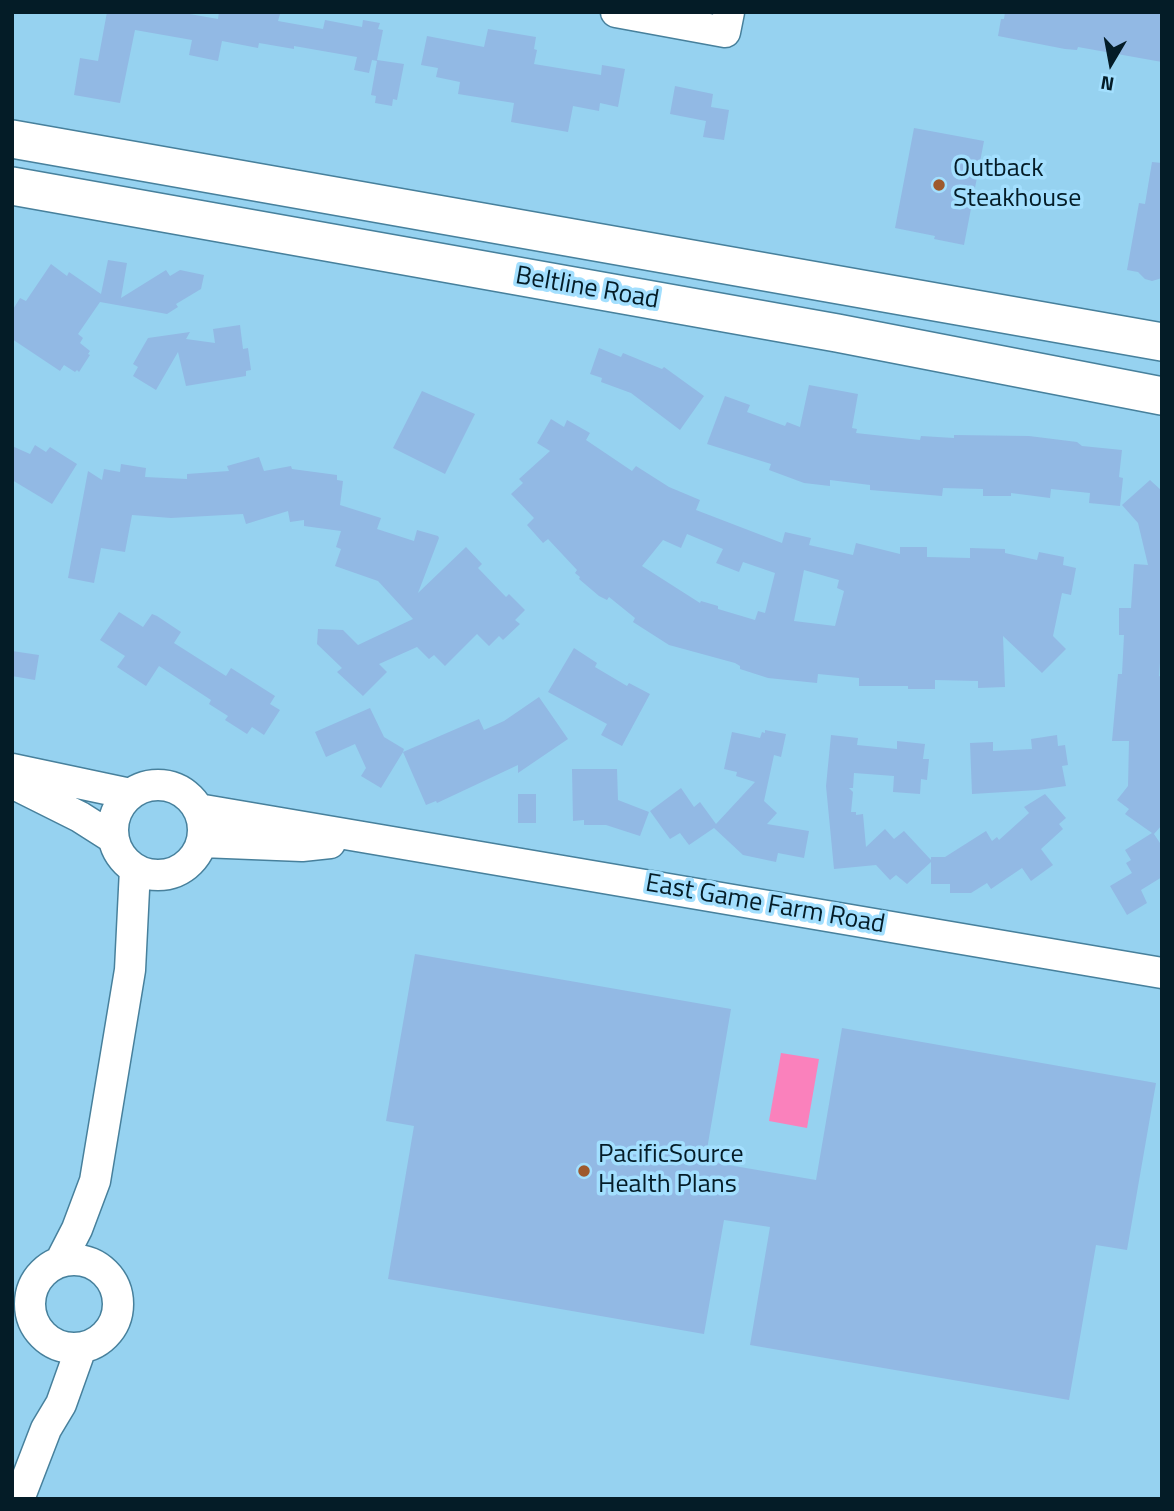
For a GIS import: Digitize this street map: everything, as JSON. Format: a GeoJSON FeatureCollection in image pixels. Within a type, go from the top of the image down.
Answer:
{"type":"FeatureCollection","features":[{"type":"Feature","properties":{"kind":"main road","name":"Beltline Road"},"geometry":{"type":"LineString","coordinates":[[12,139],[1162,342]]}},
{"type":"Feature","properties":{"kind":"main road","name":"Beltline Road"},"geometry":{"type":"LineString","coordinates":[[12,186],[836,333],[1162,396]]}},
{"type":"Feature","properties":{"kind":"street"},"geometry":{"type":"LineString","coordinates":[[617,12],[727,22]]}},
{"type":"Feature","properties":{"kind":"street"},"geometry":{"type":"LineString","coordinates":[[12,769],[130,794]]}},
{"type":"Feature","properties":{"kind":"street"},"geometry":{"type":"LineString","coordinates":[[12,783],[80,817],[113,838]]}},
{"type":"Feature","properties":{"kind":"street"},"geometry":{"type":"LineString","coordinates":[[154,785],[180,790],[198,809],[203,831],[202,842],[187,865],[175,872],[148,872],[117,850],[113,838],[113,822],[119,807],[130,794],[141,788],[154,785]]}},
{"type":"Feature","properties":{"kind":"street","name":"East Game Farm Road"},"geometry":{"type":"LineString","coordinates":[[198,809],[1162,973]]}},
{"type":"Feature","properties":{"kind":"street","name":"East Game Farm Road"},"geometry":{"type":"LineString","coordinates":[[202,842],[302,846],[368,838]]}},
{"type":"Feature","properties":{"kind":"street"},"geometry":{"type":"LineString","coordinates":[[60,1262],[77,1229],[95,1181],[148,872]]}},
{"type":"Feature","properties":{"kind":"street"},"geometry":{"type":"LineString","coordinates":[[95,1181],[100,1268]]}},
{"type":"Feature","properties":{"kind":"street"},"geometry":{"type":"LineString","coordinates":[[73,1260],[100,1268],[114,1284],[118,1310],[113,1326],[100,1341],[67,1346],[34,1325],[30,1300],[39,1277],[48,1268],[73,1260]]}},
{"type":"Feature","properties":{"kind":"street"},"geometry":{"type":"LineString","coordinates":[[19,1499],[46,1429],[52,1375],[67,1346]]}},
{"type":"Feature","properties":{"kind":"shaded area"},"geometry":{"type":"Polygon","coordinates":[[[781,1053],[819,1059],[807,1128],[769,1121],[781,1053]]]}},
{"type":"Feature","properties":{"kind":"building"},"geometry":{"type":"Polygon","coordinates":[[[107,12],[178,12],[218,19],[219,12],[271,12],[280,14],[278,21],[323,29],[325,20],[362,27],[363,20],[380,23],[378,29],[383,30],[377,60],[404,64],[397,100],[393,99],[392,106],[375,103],[376,96],[371,95],[377,61],[372,60],[369,73],[354,70],[357,57],[294,46],[294,49],[259,43],[258,48],[222,41],[218,61],[189,55],[192,40],[135,30],[120,103],[74,95],[80,58],[98,61],[107,12]]]}},
{"type":"Feature","properties":{"kind":"building"},"geometry":{"type":"Polygon","coordinates":[[[1005,12],[1162,12],[1162,62],[1078,47],[1077,50],[1065,49],[998,36],[1005,12]]]}},
{"type":"Feature","properties":{"kind":"building"},"geometry":{"type":"Polygon","coordinates":[[[488,29],[536,37],[534,64],[601,75],[602,65],[625,69],[618,107],[600,103],[599,111],[573,106],[568,132],[511,122],[514,103],[458,94],[460,82],[436,77],[438,68],[421,65],[427,36],[484,47],[488,29]]]}},
{"type":"Feature","properties":{"kind":"building"},"geometry":{"type":"Polygon","coordinates":[[[675,86],[713,94],[711,107],[729,110],[724,140],[703,137],[706,121],[670,114],[675,86]]]}},
{"type":"Feature","properties":{"kind":"building","name":"Outback Steakhouse"},"geometry":{"type":"Polygon","coordinates":[[[914,128],[984,141],[964,245],[895,228],[914,128]]]}},
{"type":"Feature","properties":{"kind":"building"},"geometry":{"type":"Polygon","coordinates":[[[1152,162],[1162,163],[1162,278],[1152,281],[1145,279],[1138,272],[1127,270],[1139,203],[1145,204],[1152,162]]]}},
{"type":"Feature","properties":{"kind":"building"},"geometry":{"type":"Polygon","coordinates":[[[108,260],[127,263],[121,298],[166,270],[170,276],[180,270],[204,275],[201,289],[176,304],[178,307],[167,314],[100,302],[78,334],[83,338],[80,343],[90,351],[79,372],[64,365],[60,371],[12,339],[12,311],[20,298],[26,301],[51,264],[67,276],[69,272],[101,294],[108,260]]]}},
{"type":"Feature","properties":{"kind":"building"},"geometry":{"type":"Polygon","coordinates":[[[240,325],[243,349],[248,348],[251,370],[246,371],[246,376],[186,386],[178,352],[156,390],[133,376],[138,367],[133,364],[148,338],[190,332],[186,339],[215,343],[213,329],[240,325]]]}},
{"type":"Feature","properties":{"kind":"building"},"geometry":{"type":"Polygon","coordinates":[[[599,348],[621,357],[623,353],[662,369],[664,367],[704,396],[680,430],[631,393],[601,382],[602,378],[590,374],[599,348]]]}},
{"type":"Feature","properties":{"kind":"building"},"geometry":{"type":"Polygon","coordinates":[[[809,385],[858,394],[852,428],[857,429],[856,433],[920,440],[921,436],[1029,436],[1122,450],[1120,506],[1089,503],[1090,493],[1051,489],[1050,498],[1011,493],[1011,496],[983,496],[983,489],[943,488],[942,496],[870,490],[870,485],[830,480],[830,486],[804,483],[769,470],[771,464],[707,444],[725,396],[750,405],[747,412],[785,426],[787,422],[800,427],[809,385]]]}},
{"type":"Feature","properties":{"kind":"building"},"geometry":{"type":"Polygon","coordinates":[[[422,391],[475,414],[445,474],[393,448],[422,391]]]}},
{"type":"Feature","properties":{"kind":"building"},"geometry":{"type":"Polygon","coordinates":[[[551,419],[564,427],[567,420],[590,433],[586,440],[632,471],[636,466],[669,487],[700,500],[696,510],[782,543],[785,532],[811,538],[809,545],[853,555],[856,543],[900,554],[900,547],[927,547],[927,557],[970,558],[970,548],[1005,549],[1005,553],[1037,560],[1039,552],[1064,557],[1063,565],[1076,568],[1071,595],[1062,593],[1053,636],[1066,649],[1042,673],[1003,636],[1005,687],[978,688],[978,681],[935,680],[935,689],[908,689],[908,686],[859,686],[859,678],[818,674],[817,683],[768,678],[740,669],[735,663],[669,645],[633,622],[635,618],[609,597],[607,600],[599,596],[579,579],[575,573],[577,570],[548,539],[543,543],[527,525],[534,518],[511,494],[523,483],[519,479],[550,451],[537,443],[551,419]],[[687,534],[681,548],[663,540],[642,566],[700,603],[701,601],[718,606],[718,609],[755,620],[758,611],[765,613],[775,573],[743,562],[739,572],[716,563],[723,549],[687,534]],[[804,570],[794,621],[835,626],[844,591],[837,588],[839,580],[804,570]]]}},
{"type":"Feature","properties":{"kind":"building"},"geometry":{"type":"Polygon","coordinates":[[[35,445],[46,452],[50,447],[77,464],[52,504],[12,480],[12,446],[30,454],[35,445]]]}},
{"type":"Feature","properties":{"kind":"building"},"geometry":{"type":"Polygon","coordinates":[[[259,457],[264,471],[291,466],[292,469],[337,475],[337,480],[343,481],[340,505],[381,518],[377,529],[414,541],[417,530],[438,536],[418,593],[466,547],[482,564],[478,568],[506,597],[509,594],[525,610],[515,620],[520,624],[503,640],[499,636],[489,646],[477,634],[445,666],[434,655],[429,659],[417,647],[379,664],[387,672],[363,696],[337,672],[342,668],[317,644],[318,629],[343,630],[358,645],[413,619],[378,581],[335,566],[341,549],[336,547],[341,531],[304,526],[304,520],[290,522],[288,511],[246,524],[243,514],[171,518],[132,515],[125,552],[101,548],[94,583],[68,578],[88,471],[102,480],[104,469],[120,472],[121,464],[146,468],[145,477],[187,479],[187,474],[229,471],[227,466],[259,457]]]}},
{"type":"Feature","properties":{"kind":"building"},"geometry":{"type":"Polygon","coordinates":[[[1150,480],[1162,491],[1162,635],[1159,676],[1162,677],[1162,825],[1154,834],[1162,846],[1162,877],[1141,890],[1147,903],[1127,915],[1110,886],[1132,873],[1126,863],[1131,860],[1125,850],[1152,833],[1125,814],[1129,809],[1117,800],[1128,786],[1129,741],[1112,741],[1118,674],[1122,674],[1124,635],[1119,635],[1119,608],[1131,608],[1134,564],[1148,565],[1138,523],[1122,505],[1150,480]]]}},
{"type":"Feature","properties":{"kind":"building"},"geometry":{"type":"Polygon","coordinates":[[[119,612],[143,627],[152,614],[157,616],[181,632],[174,643],[226,676],[231,668],[275,696],[270,704],[280,710],[264,735],[252,727],[247,734],[225,720],[228,716],[209,704],[211,700],[159,666],[146,686],[117,667],[125,656],[100,640],[119,612]]]}},
{"type":"Feature","properties":{"kind":"building"},"geometry":{"type":"Polygon","coordinates":[[[574,648],[597,663],[595,667],[627,686],[629,683],[650,694],[622,746],[601,735],[607,724],[548,692],[574,648]]]}},
{"type":"Feature","properties":{"kind":"building"},"geometry":{"type":"Polygon","coordinates":[[[12,651],[39,655],[35,680],[12,676],[12,651]]]}},
{"type":"Feature","properties":{"kind":"building"},"geometry":{"type":"Polygon","coordinates":[[[539,697],[568,739],[518,773],[518,765],[437,803],[436,801],[426,805],[403,752],[479,719],[484,730],[504,721],[539,697]]]}},
{"type":"Feature","properties":{"kind":"building"},"geometry":{"type":"Polygon","coordinates":[[[370,708],[384,737],[404,749],[381,788],[361,776],[366,768],[355,744],[326,757],[315,732],[370,708]]]}},
{"type":"Feature","properties":{"kind":"building"},"geometry":{"type":"Polygon","coordinates":[[[765,730],[786,734],[781,757],[774,755],[764,801],[777,813],[767,824],[809,831],[804,858],[778,853],[776,862],[743,855],[714,828],[689,845],[680,833],[670,839],[650,811],[681,788],[694,807],[700,802],[716,824],[755,782],[736,776],[737,772],[724,769],[732,732],[760,738],[765,730]]]}},
{"type":"Feature","properties":{"kind":"building"},"geometry":{"type":"Polygon","coordinates":[[[831,735],[858,738],[857,745],[897,749],[897,741],[925,744],[923,759],[929,759],[927,780],[921,779],[920,794],[893,792],[894,776],[854,773],[853,788],[849,788],[853,792],[851,812],[856,812],[856,815],[863,814],[866,847],[885,829],[894,839],[904,831],[931,860],[931,857],[945,857],[986,831],[992,841],[997,837],[999,840],[1029,813],[1024,807],[1045,794],[1066,818],[1059,824],[1063,829],[1041,849],[1053,865],[1031,881],[1022,868],[991,889],[987,883],[971,893],[950,893],[950,884],[931,884],[931,862],[907,884],[896,875],[890,880],[876,865],[834,869],[826,786],[831,735]]]}},
{"type":"Feature","properties":{"kind":"building"},"geometry":{"type":"Polygon","coordinates":[[[1057,735],[1058,746],[1065,745],[1068,765],[1062,766],[1066,786],[972,794],[970,743],[993,742],[993,751],[1032,749],[1031,739],[1057,735]]]}},
{"type":"Feature","properties":{"kind":"building"},"geometry":{"type":"Polygon","coordinates":[[[572,769],[617,769],[618,800],[649,812],[640,836],[606,825],[584,825],[584,820],[573,821],[572,769]]]}},
{"type":"Feature","properties":{"kind":"building"},"geometry":{"type":"Polygon","coordinates":[[[518,794],[536,794],[536,823],[518,823],[518,794]]]}},
{"type":"Feature","properties":{"kind":"building","name":"PacificSource Health Plans"},"geometry":{"type":"Polygon","coordinates":[[[415,954],[731,1009],[705,1161],[816,1180],[842,1028],[1156,1083],[1127,1250],[1096,1245],[1069,1400],[750,1345],[770,1227],[724,1220],[704,1334],[388,1279],[414,1126],[386,1121],[415,954]]]}},
{"type":"Feature","properties":{"kind":"place","name":"Outback Steakhouse"},"geometry":{"type":"Point","coordinates":[939,185]}},
{"type":"Feature","properties":{"kind":"place","name":"PacificSource Health Plans"},"geometry":{"type":"Point","coordinates":[584,1171]}}]}
